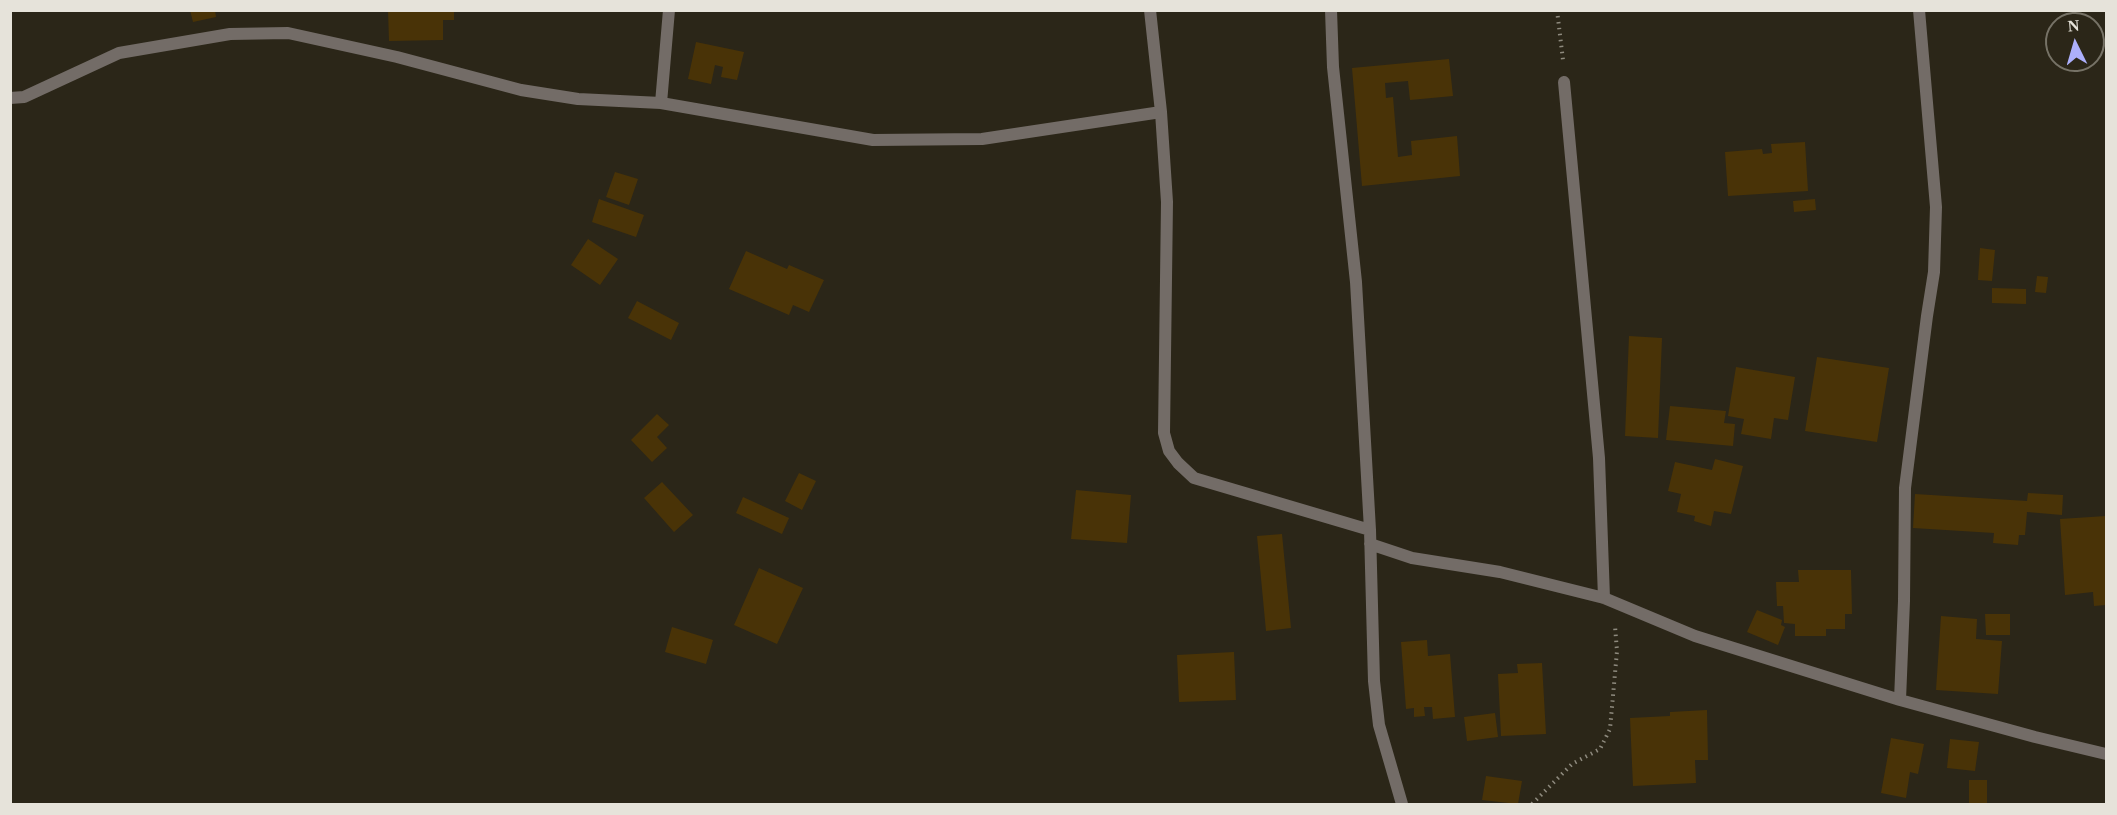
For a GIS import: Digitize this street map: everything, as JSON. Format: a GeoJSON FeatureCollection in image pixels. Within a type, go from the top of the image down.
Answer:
{"type":"FeatureCollection","features":[{"type":"Feature","properties":{"kind":"street"},"geometry":{"type":"LineString","coordinates":[[661,103],[669,10]]}},
{"type":"Feature","properties":{"kind":"street"},"geometry":{"type":"LineString","coordinates":[[1150,10],[1161,112],[1167,202],[1164,433],[1169,451],[1194,478],[1370,530]]}},
{"type":"Feature","properties":{"kind":"street"},"geometry":{"type":"LineString","coordinates":[[1331,10],[1333,67],[1356,282],[1370,530],[1374,681],[1378,714],[1402,804]]}},
{"type":"Feature","properties":{"kind":"street"},"geometry":{"type":"LineString","coordinates":[[1900,700],[1905,488],[1935,261],[1936,207],[1919,10]]}},
{"type":"Feature","properties":{"kind":"street"},"geometry":{"type":"LineString","coordinates":[[10,98],[24,97],[119,53],[230,34],[288,33],[396,57],[521,90],[578,99],[661,103],[873,140],[982,139],[1161,112]]}},
{"type":"Feature","properties":{"kind":"street"},"geometry":{"type":"LineString","coordinates":[[1564,82],[1582,259],[1609,600]]}},
{"type":"Feature","properties":{"kind":"street"},"geometry":{"type":"LineString","coordinates":[[1370,544],[1413,558],[1500,572],[1609,600],[1695,636],[1900,700],[2106,754]]}},
{"type":"Feature","properties":{"kind":"path"},"geometry":{"type":"LineString","coordinates":[[1557,10],[1563,48],[1564,82]]}},
{"type":"Feature","properties":{"kind":"path"},"geometry":{"type":"LineString","coordinates":[[1532,804],[1572,764],[1600,749],[1610,729],[1617,651],[1609,600]]}},
{"type":"Feature","properties":{"kind":"building"},"geometry":{"type":"Polygon","coordinates":[[[190,10],[215,10],[216,17],[193,22],[190,10]]]}},
{"type":"Feature","properties":{"kind":"building"},"geometry":{"type":"Polygon","coordinates":[[[388,10],[454,10],[454,20],[443,20],[443,40],[389,41],[388,10]]]}},
{"type":"Feature","properties":{"kind":"building"},"geometry":{"type":"Polygon","coordinates":[[[696,42],[744,52],[737,80],[721,77],[723,67],[715,65],[711,84],[688,79],[696,42]]]}},
{"type":"Feature","properties":{"kind":"building"},"geometry":{"type":"Polygon","coordinates":[[[1449,59],[1453,96],[1410,100],[1408,81],[1385,83],[1386,98],[1393,97],[1398,157],[1412,155],[1411,141],[1457,136],[1460,176],[1362,186],[1352,68],[1449,59]]]}},
{"type":"Feature","properties":{"kind":"building"},"geometry":{"type":"Polygon","coordinates":[[[1805,142],[1808,191],[1728,196],[1725,152],[1762,149],[1763,154],[1772,153],[1771,144],[1805,142]]]}},
{"type":"Feature","properties":{"kind":"building"},"geometry":{"type":"Polygon","coordinates":[[[615,172],[638,179],[629,205],[606,197],[615,172]]]}},
{"type":"Feature","properties":{"kind":"building"},"geometry":{"type":"Polygon","coordinates":[[[599,199],[644,215],[636,237],[592,222],[599,199]]]}},
{"type":"Feature","properties":{"kind":"building"},"geometry":{"type":"Polygon","coordinates":[[[1815,199],[1816,210],[1794,212],[1793,201],[1815,199]]]}},
{"type":"Feature","properties":{"kind":"building"},"geometry":{"type":"Polygon","coordinates":[[[588,239],[618,259],[600,285],[571,265],[588,239]]]}},
{"type":"Feature","properties":{"kind":"building"},"geometry":{"type":"Polygon","coordinates":[[[1980,248],[1995,250],[1992,281],[1978,280],[1980,248]]]}},
{"type":"Feature","properties":{"kind":"building"},"geometry":{"type":"Polygon","coordinates":[[[746,251],[787,269],[789,265],[824,280],[809,312],[793,305],[789,315],[729,289],[746,251]]]}},
{"type":"Feature","properties":{"kind":"building"},"geometry":{"type":"Polygon","coordinates":[[[2037,276],[2048,277],[2046,293],[2035,292],[2037,276]]]}},
{"type":"Feature","properties":{"kind":"building"},"geometry":{"type":"Polygon","coordinates":[[[1992,288],[2026,289],[2026,304],[1992,303],[1992,288]]]}},
{"type":"Feature","properties":{"kind":"building"},"geometry":{"type":"Polygon","coordinates":[[[637,301],[679,323],[671,340],[628,318],[637,301]]]}},
{"type":"Feature","properties":{"kind":"building"},"geometry":{"type":"Polygon","coordinates":[[[1629,336],[1662,338],[1658,438],[1625,436],[1629,336]]]}},
{"type":"Feature","properties":{"kind":"building"},"geometry":{"type":"Polygon","coordinates":[[[1817,357],[1889,368],[1877,442],[1805,431],[1817,357]]]}},
{"type":"Feature","properties":{"kind":"building"},"geometry":{"type":"Polygon","coordinates":[[[1736,367],[1795,377],[1788,420],[1774,418],[1771,439],[1741,434],[1744,419],[1728,416],[1736,367]]]}},
{"type":"Feature","properties":{"kind":"building"},"geometry":{"type":"Polygon","coordinates":[[[1670,406],[1726,411],[1724,423],[1735,424],[1733,446],[1666,440],[1670,406]]]}},
{"type":"Feature","properties":{"kind":"building"},"geometry":{"type":"Polygon","coordinates":[[[657,414],[669,425],[657,437],[667,448],[652,462],[631,440],[657,414]]]}},
{"type":"Feature","properties":{"kind":"building"},"geometry":{"type":"Polygon","coordinates":[[[1715,459],[1743,466],[1731,514],[1714,511],[1711,526],[1694,521],[1695,516],[1677,512],[1681,494],[1668,491],[1675,462],[1712,470],[1715,459]]]}},
{"type":"Feature","properties":{"kind":"building"},"geometry":{"type":"Polygon","coordinates":[[[799,473],[816,481],[802,510],[785,501],[799,473]]]}},
{"type":"Feature","properties":{"kind":"building"},"geometry":{"type":"Polygon","coordinates":[[[662,482],[693,515],[674,532],[644,498],[662,482]]]}},
{"type":"Feature","properties":{"kind":"building"},"geometry":{"type":"Polygon","coordinates":[[[1076,490],[1131,495],[1127,543],[1071,539],[1076,490]]]}},
{"type":"Feature","properties":{"kind":"building"},"geometry":{"type":"Polygon","coordinates":[[[2028,493],[2063,495],[2062,515],[2027,512],[2025,535],[2019,535],[2018,545],[1993,543],[1994,533],[1913,528],[1915,494],[2027,501],[2028,493]]]}},
{"type":"Feature","properties":{"kind":"building"},"geometry":{"type":"Polygon","coordinates":[[[743,497],[789,518],[782,534],[736,513],[743,497]]]}},
{"type":"Feature","properties":{"kind":"building"},"geometry":{"type":"Polygon","coordinates":[[[2106,516],[2106,605],[2094,606],[2093,592],[2065,595],[2060,519],[2106,516]]]}},
{"type":"Feature","properties":{"kind":"building"},"geometry":{"type":"Polygon","coordinates":[[[1282,534],[1291,628],[1266,631],[1257,536],[1282,534]]]}},
{"type":"Feature","properties":{"kind":"building"},"geometry":{"type":"Polygon","coordinates":[[[759,568],[803,588],[777,644],[734,625],[759,568]]]}},
{"type":"Feature","properties":{"kind":"building"},"geometry":{"type":"Polygon","coordinates":[[[1798,570],[1851,570],[1852,614],[1845,614],[1845,629],[1826,629],[1826,636],[1795,636],[1795,624],[1784,623],[1783,606],[1777,606],[1776,582],[1799,582],[1798,570]]]}},
{"type":"Feature","properties":{"kind":"building"},"geometry":{"type":"Polygon","coordinates":[[[1757,610],[1782,620],[1781,625],[1785,627],[1778,645],[1747,632],[1757,610]]]}},
{"type":"Feature","properties":{"kind":"building"},"geometry":{"type":"Polygon","coordinates":[[[1985,614],[2010,614],[2010,635],[1986,635],[1985,614]]]}},
{"type":"Feature","properties":{"kind":"building"},"geometry":{"type":"Polygon","coordinates":[[[1941,616],[1977,619],[1976,639],[2002,641],[1998,694],[1936,690],[1941,616]]]}},
{"type":"Feature","properties":{"kind":"building"},"geometry":{"type":"Polygon","coordinates":[[[672,627],[713,640],[706,664],[665,652],[672,627]]]}},
{"type":"Feature","properties":{"kind":"building"},"geometry":{"type":"Polygon","coordinates":[[[1427,640],[1428,656],[1450,654],[1455,717],[1433,719],[1432,707],[1424,707],[1425,716],[1414,717],[1414,708],[1406,709],[1401,642],[1427,640]]]}},
{"type":"Feature","properties":{"kind":"building"},"geometry":{"type":"Polygon","coordinates":[[[1234,652],[1236,700],[1179,702],[1177,655],[1234,652]]]}},
{"type":"Feature","properties":{"kind":"building"},"geometry":{"type":"Polygon","coordinates":[[[1542,663],[1546,734],[1501,736],[1498,674],[1518,673],[1517,664],[1542,663]]]}},
{"type":"Feature","properties":{"kind":"building"},"geometry":{"type":"Polygon","coordinates":[[[1707,710],[1708,760],[1695,760],[1696,783],[1633,786],[1630,718],[1670,716],[1670,712],[1707,710]]]}},
{"type":"Feature","properties":{"kind":"building"},"geometry":{"type":"Polygon","coordinates":[[[1495,713],[1498,737],[1467,741],[1464,717],[1495,713]]]}},
{"type":"Feature","properties":{"kind":"building"},"geometry":{"type":"Polygon","coordinates":[[[1891,738],[1924,744],[1918,774],[1910,772],[1906,798],[1881,793],[1891,738]]]}},
{"type":"Feature","properties":{"kind":"building"},"geometry":{"type":"Polygon","coordinates":[[[1950,739],[1979,742],[1975,771],[1947,768],[1950,739]]]}},
{"type":"Feature","properties":{"kind":"building"},"geometry":{"type":"Polygon","coordinates":[[[1486,776],[1522,781],[1518,804],[1482,800],[1486,776]]]}},
{"type":"Feature","properties":{"kind":"building"},"geometry":{"type":"Polygon","coordinates":[[[1969,780],[1987,780],[1987,804],[1969,804],[1969,780]]]}}]}
